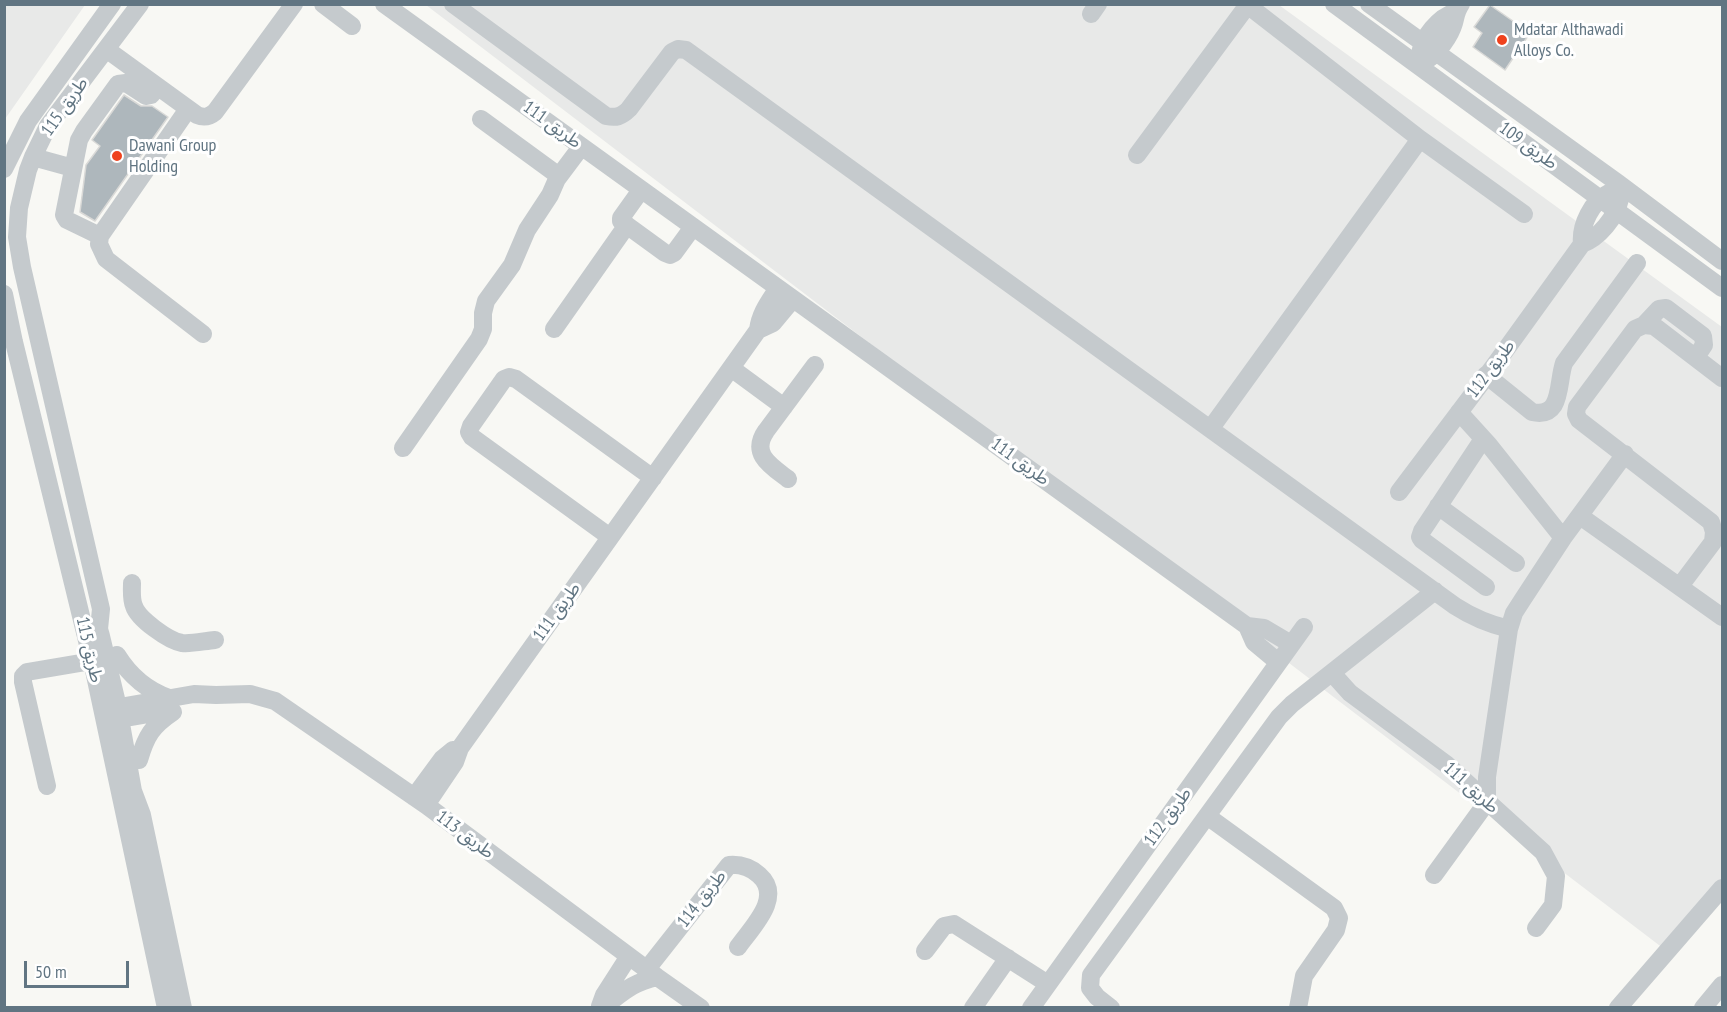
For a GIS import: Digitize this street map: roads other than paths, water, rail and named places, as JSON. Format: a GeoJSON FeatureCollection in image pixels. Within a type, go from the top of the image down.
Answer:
{"type":"FeatureCollection","features":[{"type":"Feature","properties":{"kind":"street","name":"طريق 115"},"geometry":{"type":"LineString","coordinates":[[4,170],[10,146],[112,4]]}},
{"type":"Feature","properties":{"kind":"street","name":"طريق 115"},"geometry":{"type":"LineString","coordinates":[[140,4],[48,126],[28,170],[19,208],[17,237],[24,278],[101,609],[108,621],[117,655],[120,712],[166,1008]]}},
{"type":"Feature","properties":{"kind":"street"},"geometry":{"type":"LineString","coordinates":[[106,50],[188,109],[205,117],[215,112],[294,4]]}},
{"type":"Feature","properties":{"kind":"street"},"geometry":{"type":"LineString","coordinates":[[323,4],[352,26]]}},
{"type":"Feature","properties":{"kind":"street","name":"طريق 111"},"geometry":{"type":"LineString","coordinates":[[384,4],[1247,626],[1264,628],[1291,644]]}},
{"type":"Feature","properties":{"kind":"street"},"geometry":{"type":"LineString","coordinates":[[453,4],[606,116],[615,118],[623,116],[629,109],[672,51],[686,50],[1435,591],[1471,616],[1509,629]]}},
{"type":"Feature","properties":{"kind":"street","name":"طريق 109"},"geometry":{"type":"LineString","coordinates":[[1334,4],[1521,113],[1722,261]]}},
{"type":"Feature","properties":{"kind":"street","name":"طريق 109"},"geometry":{"type":"LineString","coordinates":[[1369,4],[1424,58],[1508,131],[1722,288]]}},
{"type":"Feature","properties":{"kind":"street"},"geometry":{"type":"LineString","coordinates":[[1137,155],[1246,5],[1420,139],[1524,214]]}},
{"type":"Feature","properties":{"kind":"street"},"geometry":{"type":"LineString","coordinates":[[1424,58],[1451,30],[1458,8]]}},
{"type":"Feature","properties":{"kind":"street"},"geometry":{"type":"LineString","coordinates":[[99,236],[65,218],[64,212],[72,168],[79,141],[118,84],[126,83],[146,96],[150,96],[157,87]]}},
{"type":"Feature","properties":{"kind":"street"},"geometry":{"type":"LineString","coordinates":[[188,109],[99,236],[99,244],[106,259],[203,334]]}},
{"type":"Feature","properties":{"kind":"street"},"geometry":{"type":"LineString","coordinates":[[1508,131],[1521,113]]}},
{"type":"Feature","properties":{"kind":"street"},"geometry":{"type":"LineString","coordinates":[[481,119],[559,176]]}},
{"type":"Feature","properties":{"kind":"street"},"geometry":{"type":"LineString","coordinates":[[1211,428],[1420,139]]}},
{"type":"Feature","properties":{"kind":"street"},"geometry":{"type":"LineString","coordinates":[[403,448],[479,339],[483,329],[486,301],[515,259],[527,230],[550,195],[559,176],[581,147]]}},
{"type":"Feature","properties":{"kind":"street"},"geometry":{"type":"LineString","coordinates":[[33,157],[72,168]]}},
{"type":"Feature","properties":{"kind":"street"},"geometry":{"type":"LineString","coordinates":[[1600,198],[1622,187]]}},
{"type":"Feature","properties":{"kind":"street","name":"طريق 112"},"geometry":{"type":"LineString","coordinates":[[1399,492],[1582,244],[1594,239],[1617,210],[1622,187]]}},
{"type":"Feature","properties":{"kind":"street"},"geometry":{"type":"LineString","coordinates":[[641,190],[621,221],[665,254],[674,253],[693,227]]}},
{"type":"Feature","properties":{"kind":"street","name":"طريق 112"},"geometry":{"type":"LineString","coordinates":[[1582,244],[1581,236],[1585,221],[1600,198]]}},
{"type":"Feature","properties":{"kind":"street"},"geometry":{"type":"LineString","coordinates":[[554,329],[627,225]]}},
{"type":"Feature","properties":{"kind":"street"},"geometry":{"type":"LineString","coordinates":[[1490,371],[1532,400],[1552,407],[1559,391],[1560,373],[1564,363],[1637,263]]}},
{"type":"Feature","properties":{"kind":"street","name":"طريق 115"},"geometry":{"type":"LineString","coordinates":[[4,294],[9,343],[92,661],[120,712],[139,760],[145,794],[142,815]]}},
{"type":"Feature","properties":{"kind":"street","name":"طريق 111"},"geometry":{"type":"LineString","coordinates":[[420,801],[451,768],[460,748],[758,330],[762,314],[785,294]]}},
{"type":"Feature","properties":{"kind":"street"},"geometry":{"type":"LineString","coordinates":[[1680,586],[1713,542],[1714,532],[1711,522],[1579,420],[1576,414],[1577,407],[1629,336],[1644,324],[1654,326],[1722,378]]}},
{"type":"Feature","properties":{"kind":"street"},"geometry":{"type":"LineString","coordinates":[[788,478],[768,464],[760,448],[763,436],[815,365]]}},
{"type":"Feature","properties":{"kind":"street"},"geometry":{"type":"LineString","coordinates":[[731,368],[784,407]]}},
{"type":"Feature","properties":{"kind":"street"},"geometry":{"type":"LineString","coordinates":[[610,537],[472,437],[469,432],[471,426],[504,379],[509,377],[516,379],[653,478]]}},
{"type":"Feature","properties":{"kind":"street"},"geometry":{"type":"LineString","coordinates":[[1458,412],[1486,442],[1491,462],[1528,507],[1541,512],[1563,538]]}},
{"type":"Feature","properties":{"kind":"street"},"geometry":{"type":"LineString","coordinates":[[1486,442],[1420,534],[1422,540],[1486,587]]}},
{"type":"Feature","properties":{"kind":"street"},"geometry":{"type":"LineString","coordinates":[[1434,875],[1487,802],[1487,777],[1509,629],[1514,613],[1563,538],[1625,454]]}},
{"type":"Feature","properties":{"kind":"street"},"geometry":{"type":"LineString","coordinates":[[1438,506],[1516,563]]}},
{"type":"Feature","properties":{"kind":"street"},"geometry":{"type":"LineString","coordinates":[[1580,516],[1722,618]]}},
{"type":"Feature","properties":{"kind":"street"},"geometry":{"type":"LineString","coordinates":[[132,583],[134,606],[142,617],[173,640],[183,643],[215,640]]}},
{"type":"Feature","properties":{"kind":"street"},"geometry":{"type":"LineString","coordinates":[[1111,1008],[1096,997],[1090,988],[1091,975],[1279,717],[1292,704],[1435,591]]}},
{"type":"Feature","properties":{"kind":"street"},"geometry":{"type":"LineString","coordinates":[[101,609],[134,606]]}},
{"type":"Feature","properties":{"kind":"street","name":"طريق 115"},"geometry":{"type":"LineString","coordinates":[[101,609],[99,629],[120,712],[133,791],[142,815],[183,1008]]}},
{"type":"Feature","properties":{"kind":"street","name":"طريق 111"},"geometry":{"type":"LineString","coordinates":[[1247,626],[1254,642],[1278,662]]}},
{"type":"Feature","properties":{"kind":"street","name":"طريق 112"},"geometry":{"type":"LineString","coordinates":[[1031,1008],[1304,627]]}},
{"type":"Feature","properties":{"kind":"street"},"geometry":{"type":"LineString","coordinates":[[117,655],[135,678],[173,703],[148,734],[139,760]]}},
{"type":"Feature","properties":{"kind":"street"},"geometry":{"type":"LineString","coordinates":[[47,786],[23,676],[27,672],[92,661]]}},
{"type":"Feature","properties":{"kind":"street","name":"طريق 111"},"geometry":{"type":"LineString","coordinates":[[1332,673],[1343,688],[1446,764],[1543,852],[1556,876],[1553,905],[1536,928]]}},
{"type":"Feature","properties":{"kind":"street","name":"طريق 113"},"geometry":{"type":"LineString","coordinates":[[120,712],[173,703],[197,704],[216,695],[250,694],[275,701],[420,801],[701,1008]]}},
{"type":"Feature","properties":{"kind":"street"},"geometry":{"type":"LineString","coordinates":[[1207,816],[1334,908],[1339,918],[1336,930],[1304,976],[1298,1008]]}},
{"type":"Feature","properties":{"kind":"street","name":"طريق 114"},"geometry":{"type":"LineString","coordinates":[[652,973],[729,865],[740,864],[752,869],[762,878],[768,886],[769,896],[766,909],[738,947]]}},
{"type":"Feature","properties":{"kind":"street"},"geometry":{"type":"LineString","coordinates":[[1618,1008],[1722,888]]}},
{"type":"Feature","properties":{"kind":"street"},"geometry":{"type":"LineString","coordinates":[[925,951],[941,928],[951,923],[958,925],[1048,984]]}},
{"type":"Feature","properties":{"kind":"street"},"geometry":{"type":"LineString","coordinates":[[600,1008],[604,994],[628,956]]}},
{"type":"Feature","properties":{"kind":"street"},"geometry":{"type":"LineString","coordinates":[[973,1008],[1008,958]]}},
{"type":"Feature","properties":{"kind":"street"},"geometry":{"type":"LineString","coordinates":[[600,1008],[652,973]]}},
{"type":"Feature","properties":{"kind":"street"},"geometry":{"type":"LineString","coordinates":[[1703,1008],[1722,985]]}},
{"type":"Feature","properties":{"kind":"place","name":"Mdatar Althawadi Alloys Co."},"geometry":{"type":"Point","coordinates":[1502,40]}},
{"type":"Feature","properties":{"kind":"place","name":"Dawani Group Holding"},"geometry":{"type":"Point","coordinates":[117,156]}}]}
